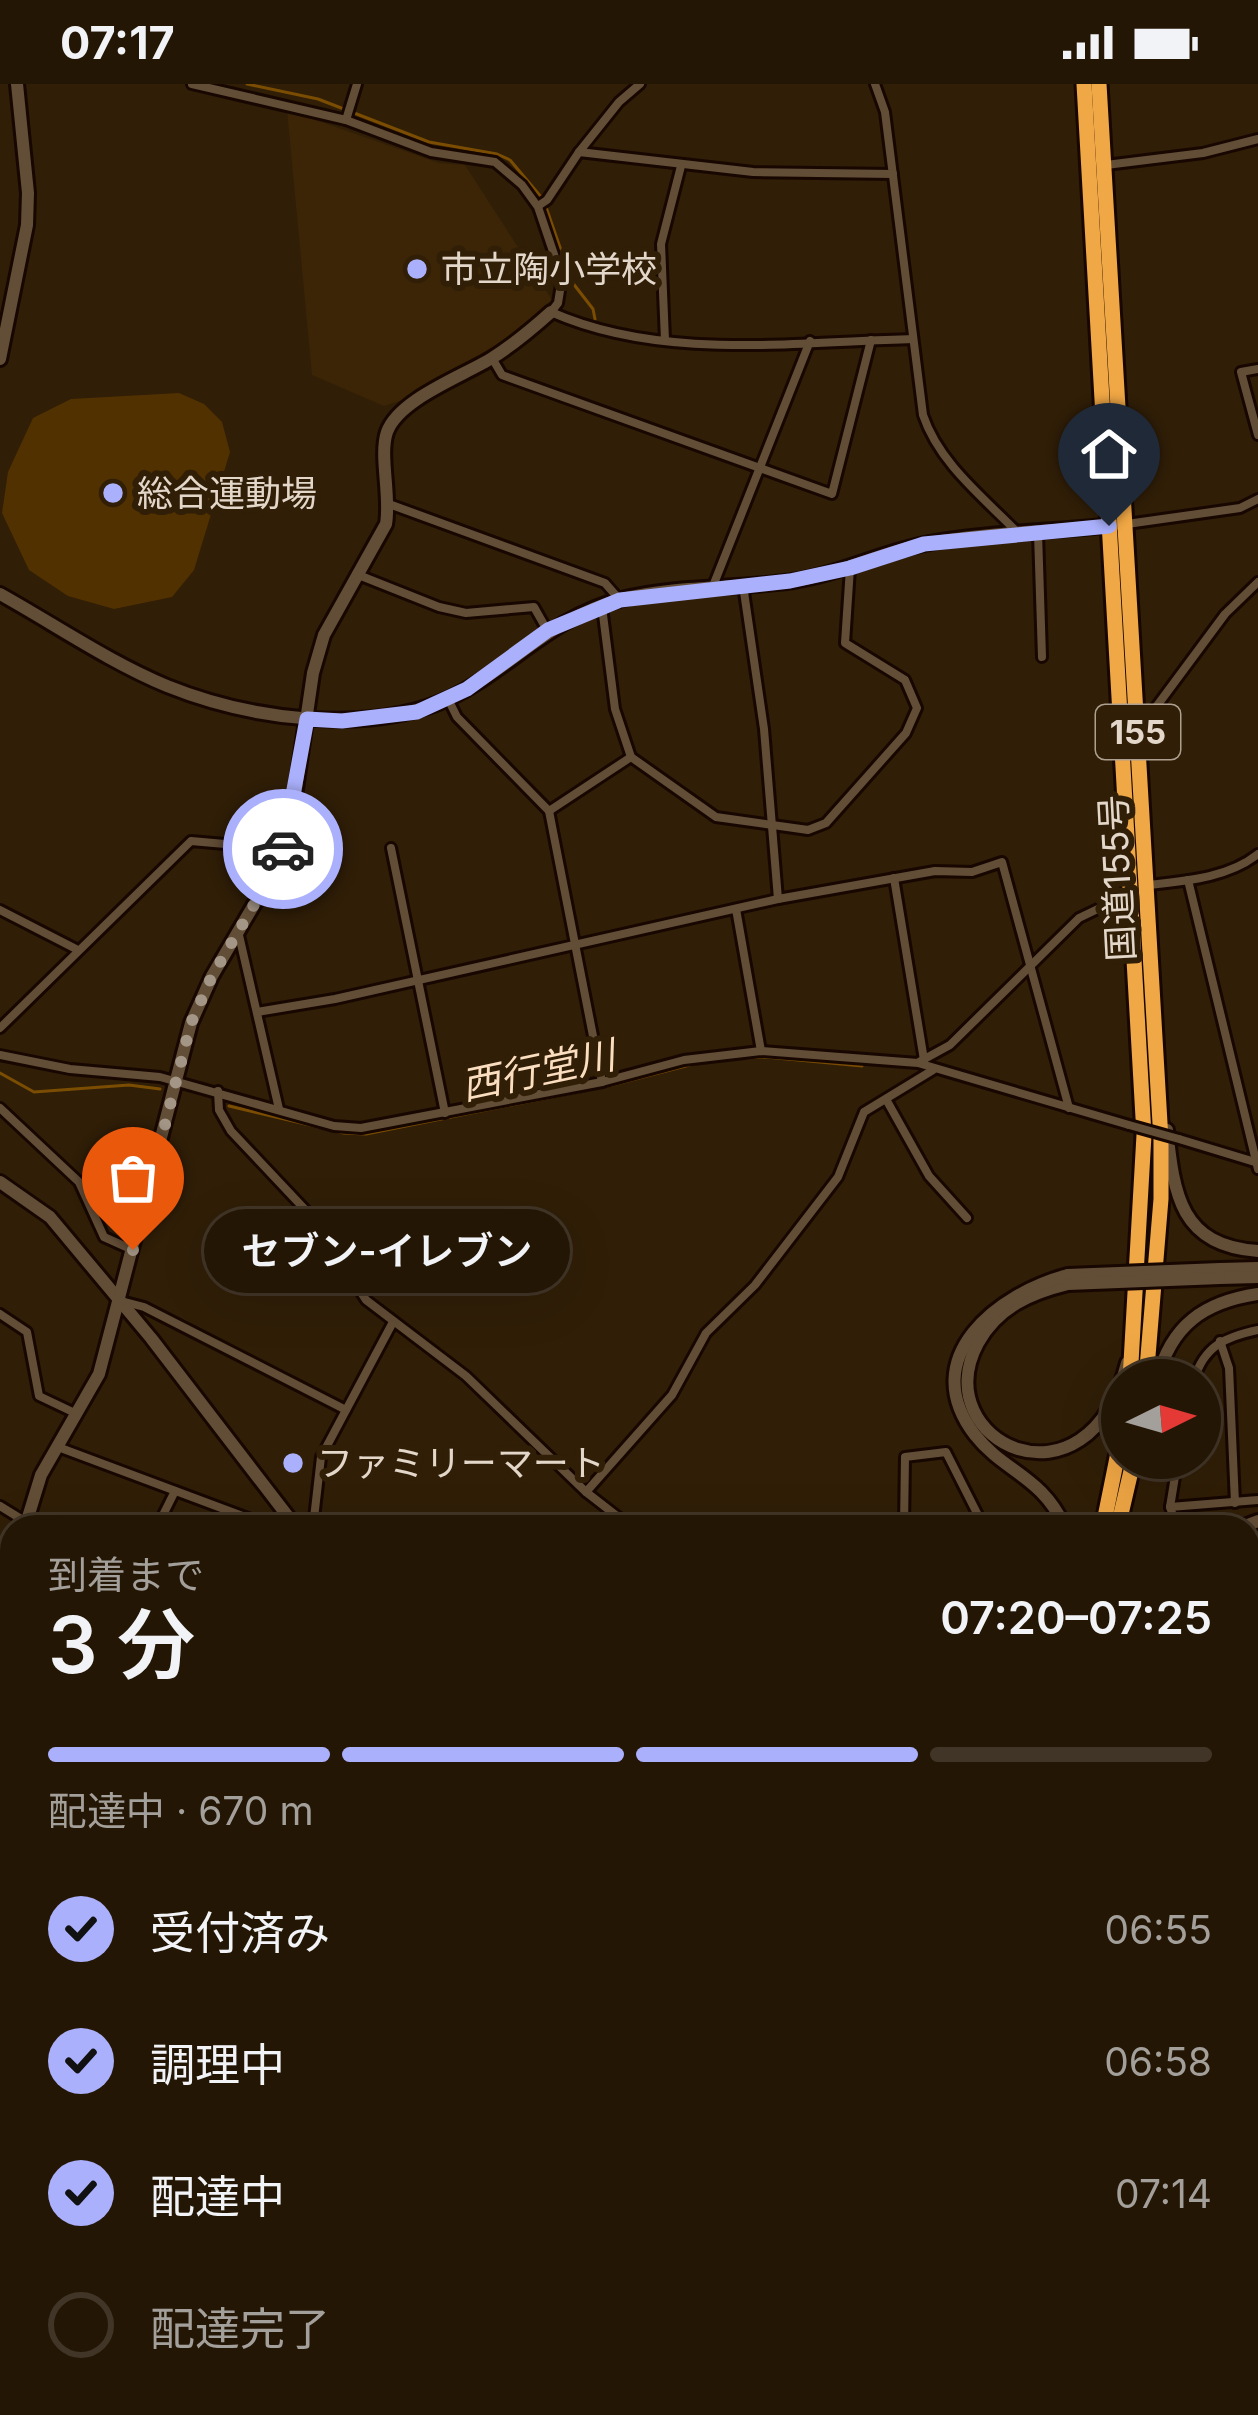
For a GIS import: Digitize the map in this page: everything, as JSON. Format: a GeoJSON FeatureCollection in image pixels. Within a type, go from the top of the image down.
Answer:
{"type":"FeatureCollection","features":[{"type":"Feature","properties":{"kind":"highway","name":"国道155号"},"geometry":{"type":"LineString","coordinates":[[1084,84],[1144,1135],[1132,1359]]}},
{"type":"Feature","properties":{"kind":"highway","name":"国道155号"},"geometry":{"type":"LineString","coordinates":[[1099,84],[1155,1021],[1161,1199],[1149,1359]]}},
{"type":"Feature","properties":{"kind":"highway"},"geometry":{"type":"LineString","coordinates":[[1105,1515],[1113,1479]]}},
{"type":"Feature","properties":{"kind":"highway"},"geometry":{"type":"LineString","coordinates":[[1121,1515],[1129,1479]]}},
{"type":"Feature","properties":{"kind":"street"},"geometry":{"type":"LineString","coordinates":[[0,359],[28,225],[17,84]]}},
{"type":"Feature","properties":{"kind":"street"},"geometry":{"type":"LineString","coordinates":[[28,1515],[40,1475],[99,1374],[191,1023],[283,849],[324,634],[386,524],[385,439],[395,418],[407,407],[492,358],[550,312],[558,303],[562,278],[543,203],[495,162],[431,152],[348,114],[192,84]]}},
{"type":"Feature","properties":{"kind":"street"},"geometry":{"type":"LineString","coordinates":[[348,114],[357,84]]}},
{"type":"Feature","properties":{"kind":"street"},"geometry":{"type":"LineString","coordinates":[[543,203],[619,102],[640,84]]}},
{"type":"Feature","properties":{"kind":"street"},"geometry":{"type":"LineString","coordinates":[[875,84],[885,112],[923,415],[930,436],[953,467],[1018,533]]}},
{"type":"Feature","properties":{"kind":"street"},"geometry":{"type":"LineString","coordinates":[[1104,165],[1184,156],[1258,139]]}},
{"type":"Feature","properties":{"kind":"street"},"geometry":{"type":"LineString","coordinates":[[579,152],[753,172],[893,174]]}},
{"type":"Feature","properties":{"kind":"street"},"geometry":{"type":"LineString","coordinates":[[665,340],[661,244],[681,166]]}},
{"type":"Feature","properties":{"kind":"street"},"geometry":{"type":"LineString","coordinates":[[550,312],[578,324],[682,344],[913,339]]}},
{"type":"Feature","properties":{"kind":"street"},"geometry":{"type":"LineString","coordinates":[[713,587],[809,340]]}},
{"type":"Feature","properties":{"kind":"street"},"geometry":{"type":"LineString","coordinates":[[492,358],[502,375],[832,494],[871,340]]}},
{"type":"Feature","properties":{"kind":"street"},"geometry":{"type":"LineString","coordinates":[[1258,369],[1240,372],[1258,435]]}},
{"type":"Feature","properties":{"kind":"street"},"geometry":{"type":"LineString","coordinates":[[0,594],[163,684],[197,697],[307,719],[386,718],[448,699],[548,630],[620,600],[790,581],[924,544],[1127,524],[1240,508],[1258,499]]}},
{"type":"Feature","properties":{"kind":"street"},"geometry":{"type":"LineString","coordinates":[[389,504],[605,584],[620,600]]}},
{"type":"Feature","properties":{"kind":"street"},"geometry":{"type":"LineString","coordinates":[[1038,533],[1042,657]]}},
{"type":"Feature","properties":{"kind":"street"},"geometry":{"type":"LineString","coordinates":[[602,606],[615,709],[631,757],[716,817],[808,830],[826,823],[906,733],[915,716],[905,680],[845,643],[850,568]]}},
{"type":"Feature","properties":{"kind":"street"},"geometry":{"type":"LineString","coordinates":[[356,574],[439,608],[466,613],[534,607],[548,630]]}},
{"type":"Feature","properties":{"kind":"street"},"geometry":{"type":"LineString","coordinates":[[1138,731],[1225,614],[1258,582]]}},
{"type":"Feature","properties":{"kind":"street"},"geometry":{"type":"LineString","coordinates":[[743,585],[764,729],[778,899]]}},
{"type":"Feature","properties":{"kind":"street"},"geometry":{"type":"LineString","coordinates":[[448,699],[457,717],[549,811],[602,1082]]}},
{"type":"Feature","properties":{"kind":"street"},"geometry":{"type":"LineString","coordinates":[[549,811],[631,757]]}},
{"type":"Feature","properties":{"kind":"street"},"geometry":{"type":"LineString","coordinates":[[0,1028],[191,841],[283,849]]}},
{"type":"Feature","properties":{"kind":"street"},"geometry":{"type":"LineString","coordinates":[[391,848],[446,1113]]}},
{"type":"Feature","properties":{"kind":"street"},"geometry":{"type":"LineString","coordinates":[[921,1061],[950,1045],[1079,918],[1147,885],[1244,866],[1258,854]]}},
{"type":"Feature","properties":{"kind":"street"},"geometry":{"type":"LineString","coordinates":[[257,1012],[778,899],[935,872],[972,872],[1002,862],[1069,1108]]}},
{"type":"Feature","properties":{"kind":"street"},"geometry":{"type":"LineString","coordinates":[[894,878],[921,1061]]}},
{"type":"Feature","properties":{"kind":"street"},"geometry":{"type":"LineString","coordinates":[[1189,880],[1257,1165]]}},
{"type":"Feature","properties":{"kind":"street"},"geometry":{"type":"LineString","coordinates":[[736,909],[761,1051]]}},
{"type":"Feature","properties":{"kind":"street"},"geometry":{"type":"LineString","coordinates":[[0,910],[78,950]]}},
{"type":"Feature","properties":{"kind":"street"},"geometry":{"type":"LineString","coordinates":[[238,931],[279,1111]]}},
{"type":"Feature","properties":{"kind":"street"},"geometry":{"type":"LineString","coordinates":[[1155,1021],[1172,1179],[1179,1203],[1207,1237],[1232,1248],[1258,1251]]}},
{"type":"Feature","properties":{"kind":"street"},"geometry":{"type":"LineString","coordinates":[[0,1055],[70,1069],[177,1080],[219,1100],[361,1128],[602,1082],[684,1060],[761,1051],[921,1061],[1257,1165]]}},
{"type":"Feature","properties":{"kind":"street"},"geometry":{"type":"LineString","coordinates":[[586,1492],[672,1395],[706,1333],[755,1286],[838,1177],[864,1112],[935,1069]]}},
{"type":"Feature","properties":{"kind":"street"},"geometry":{"type":"LineString","coordinates":[[219,1100],[249,1153],[313,1218],[367,1300],[466,1376],[616,1515]]}},
{"type":"Feature","properties":{"kind":"street"},"geometry":{"type":"LineString","coordinates":[[887,1101],[929,1177],[967,1218]]}},
{"type":"Feature","properties":{"kind":"street"},"geometry":{"type":"LineString","coordinates":[[0,1108],[79,1182],[104,1237],[133,1250]]}},
{"type":"Feature","properties":{"kind":"street"},"geometry":{"type":"LineString","coordinates":[[0,1182],[50,1217],[287,1515]]}},
{"type":"Feature","properties":{"kind":"street"},"geometry":{"type":"LineString","coordinates":[[1053,1515],[1052,1502],[1033,1481],[990,1450],[970,1428],[960,1405],[957,1381],[963,1347],[991,1311],[1028,1287],[1068,1280],[1258,1268]]}},
{"type":"Feature","properties":{"kind":"street"},"geometry":{"type":"LineString","coordinates":[[1220,1273],[1258,1277]]}},
{"type":"Feature","properties":{"kind":"street"},"geometry":{"type":"LineString","coordinates":[[1068,1280],[1020,1300],[996,1319],[977,1345],[968,1371],[968,1392],[978,1418],[999,1440],[1023,1450],[1054,1452],[1069,1448],[1100,1426],[1114,1403],[1136,1324]]}},
{"type":"Feature","properties":{"kind":"street"},"geometry":{"type":"LineString","coordinates":[[1164,1359],[1186,1322],[1219,1302],[1258,1294]]}},
{"type":"Feature","properties":{"kind":"street"},"geometry":{"type":"LineString","coordinates":[[120,1301],[144,1306],[346,1410]]}},
{"type":"Feature","properties":{"kind":"street"},"geometry":{"type":"LineString","coordinates":[[0,1314],[27,1332],[39,1396],[77,1414]]}},
{"type":"Feature","properties":{"kind":"street"},"geometry":{"type":"LineString","coordinates":[[314,1515],[321,1456],[393,1322]]}},
{"type":"Feature","properties":{"kind":"street"},"geometry":{"type":"LineString","coordinates":[[1205,1359],[1220,1341],[1258,1330]]}},
{"type":"Feature","properties":{"kind":"street"},"geometry":{"type":"LineString","coordinates":[[1220,1341],[1229,1368],[1235,1503]]}},
{"type":"Feature","properties":{"kind":"street"},"geometry":{"type":"LineString","coordinates":[[58,1447],[240,1515]]}},
{"type":"Feature","properties":{"kind":"street"},"geometry":{"type":"LineString","coordinates":[[904,1515],[905,1456],[946,1452],[978,1515]]}},
{"type":"Feature","properties":{"kind":"street"},"geometry":{"type":"LineString","coordinates":[[1172,1515],[1175,1479]]}},
{"type":"Feature","properties":{"kind":"street"},"geometry":{"type":"LineString","coordinates":[[163,1515],[176,1491]]}},
{"type":"Feature","properties":{"kind":"street"},"geometry":{"type":"LineString","coordinates":[[1170,1507],[1258,1500]]}},
{"type":"Feature","properties":{"kind":"shaded area","name":"市立陶小学校"},"geometry":{"type":"Polygon","coordinates":[[[287,110],[439,163],[465,165],[552,300],[488,354],[384,406],[312,375],[287,110]]]}},
{"type":"Feature","properties":{"kind":"shaded area","name":"総合運動場"},"geometry":{"type":"Polygon","coordinates":[[[179,393],[204,404],[222,422],[230,452],[194,570],[172,597],[114,609],[68,596],[29,570],[2,513],[8,472],[33,418],[71,399],[179,393]]]}},
{"type":"Feature","properties":{"kind":"waterway"},"geometry":{"type":"LineString","coordinates":[[247,84],[318,99],[429,142],[497,154],[510,160],[542,198]]}},
{"type":"Feature","properties":{"kind":"waterway"},"geometry":{"type":"LineString","coordinates":[[546,207],[572,282],[595,319]]}},
{"type":"Feature","properties":{"kind":"waterway","name":"西行堂川"},"geometry":{"type":"LineString","coordinates":[[720,1059],[766,1057],[862,1066]]}},
{"type":"Feature","properties":{"kind":"waterway","name":"西行堂川"},"geometry":{"type":"LineString","coordinates":[[229,1106],[366,1134],[612,1085],[705,1061]]}},
{"type":"Feature","properties":{"kind":"waterway","name":"西行堂川"},"geometry":{"type":"LineString","coordinates":[[0,1073],[34,1092],[129,1085],[160,1089]]}},
{"type":"Feature","properties":{"kind":"way so far"},"geometry":{"type":"LineString","coordinates":[[133,1250],[191,1023],[283,849]]}},
{"type":"Feature","properties":{"kind":"place","name":"市立陶小学校"},"geometry":{"type":"Point","coordinates":[417,269]}},
{"type":"Feature","properties":{"kind":"place","name":"総合運動場"},"geometry":{"type":"Point","coordinates":[113,493]}},
{"type":"Feature","properties":{"kind":"place","name":"セブン-イレブン"},"geometry":{"type":"Point","coordinates":[133,1250]}},
{"type":"Feature","properties":{"kind":"place","name":"ファミリーマート"},"geometry":{"type":"Point","coordinates":[293,1463]}},
{"type":"Feature","properties":{"kind":"route"},"geometry":{"type":"LineString","coordinates":[[283,849],[307,719],[342,721],[417,712],[467,689],[548,630],[620,600],[825,575],[924,544],[1109,526]]}}]}
